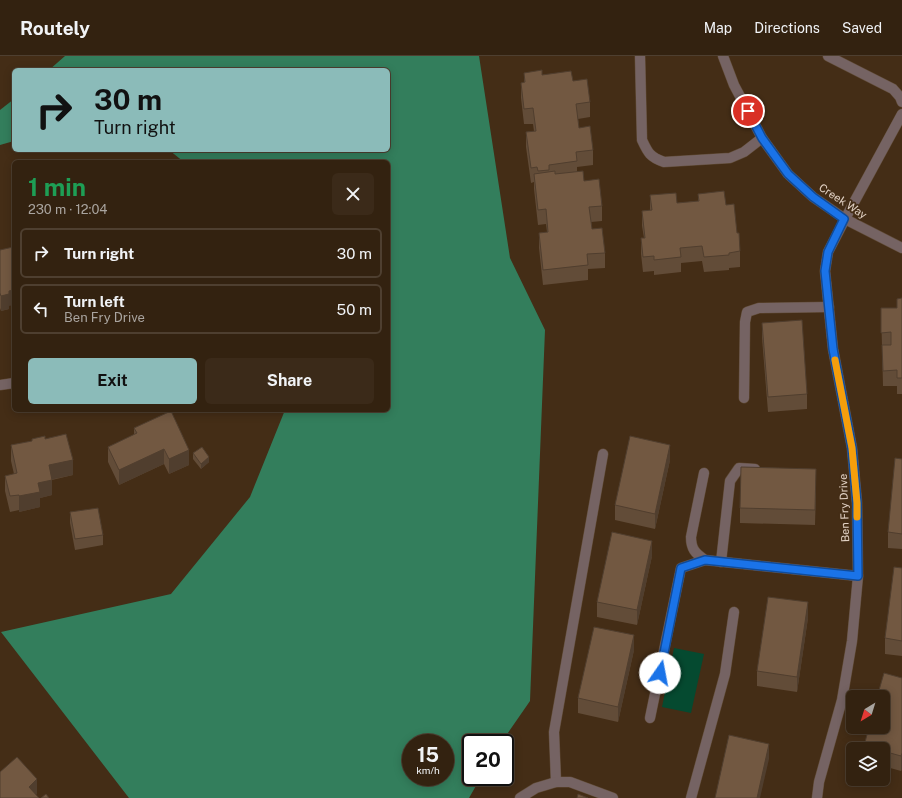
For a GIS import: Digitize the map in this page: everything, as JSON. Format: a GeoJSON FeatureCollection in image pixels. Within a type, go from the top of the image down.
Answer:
{"type":"FeatureCollection","features":[{"type":"Feature","properties":{"kind":"street"},"geometry":{"type":"LineString","coordinates":[[640,56],[642,140],[648,153],[655,159],[664,162],[730,158],[744,152],[762,138]]}},
{"type":"Feature","properties":{"kind":"street","name":"Creek Way"},"geometry":{"type":"LineString","coordinates":[[724,56],[734,85],[762,138],[788,174],[813,197],[844,219],[902,248]]}},
{"type":"Feature","properties":{"kind":"street"},"geometry":{"type":"LineString","coordinates":[[828,56],[893,89],[900,97],[902,102]]}},
{"type":"Feature","properties":{"kind":"street","name":"Ben Fry Drive"},"geometry":{"type":"LineString","coordinates":[[817,798],[819,782],[842,700],[852,641],[858,576],[857,503],[852,448],[833,349],[825,271],[828,252],[844,219],[902,114]]}},
{"type":"Feature","properties":{"kind":"street"},"geometry":{"type":"LineString","coordinates":[[744,398],[745,322],[747,312],[760,308],[829,307]]}},
{"type":"Feature","properties":{"kind":"street"},"geometry":{"type":"LineString","coordinates":[[0,385],[12,383]]}},
{"type":"Feature","properties":{"kind":"street"},"geometry":{"type":"LineString","coordinates":[[556,782],[554,732],[603,454]]}},
{"type":"Feature","properties":{"kind":"street"},"geometry":{"type":"LineString","coordinates":[[721,562],[730,481],[739,468],[763,469]]}},
{"type":"Feature","properties":{"kind":"street"},"geometry":{"type":"LineString","coordinates":[[704,474],[691,543],[695,553],[705,560]]}},
{"type":"Feature","properties":{"kind":"street"},"geometry":{"type":"LineString","coordinates":[[650,718],[681,568],[705,560],[858,576]]}},
{"type":"Feature","properties":{"kind":"street"},"geometry":{"type":"LineString","coordinates":[[691,798],[725,674],[734,612]]}},
{"type":"Feature","properties":{"kind":"street"},"geometry":{"type":"LineString","coordinates":[[520,798],[536,788],[556,782],[570,782],[613,798]]}},
{"type":"Feature","properties":{"kind":"green space"},"geometry":{"type":"Polygon","coordinates":[[[65,56],[479,56],[510,258],[545,330],[530,701],[507,734],[462,734],[462,786],[476,786],[469,798],[129,798],[1,632],[171,594],[250,497],[284,412],[390,412],[390,160],[182,160],[172,152],[390,152],[390,68],[51,68],[65,56]]]}},
{"type":"Feature","properties":{"kind":"green space"},"geometry":{"type":"Polygon","coordinates":[[[12,101],[12,142],[0,145],[0,110],[12,101]]]}},
{"type":"Feature","properties":{"kind":"green space"},"geometry":{"type":"Polygon","coordinates":[[[674,648],[704,654],[691,713],[662,707],[674,648]]]}},
{"type":"Feature","properties":{"kind":"building"},"geometry":{"type":"Polygon","coordinates":[[[542,70],[542,75],[571,71],[573,81],[587,79],[590,102],[576,104],[579,128],[590,126],[593,150],[576,152],[577,161],[549,165],[549,170],[538,171],[537,167],[531,168],[526,132],[536,131],[533,108],[524,109],[521,83],[525,82],[524,73],[542,70]]]}},
{"type":"Feature","properties":{"kind":"building"},"geometry":{"type":"Polygon","coordinates":[[[555,171],[555,174],[583,171],[584,181],[599,179],[602,206],[589,207],[592,229],[602,228],[605,253],[587,254],[588,265],[543,270],[539,233],[548,232],[546,209],[538,210],[534,174],[555,171]]]}},
{"type":"Feature","properties":{"kind":"building"},"geometry":{"type":"Polygon","coordinates":[[[724,191],[726,205],[734,204],[737,233],[739,233],[740,251],[729,253],[729,255],[704,257],[702,246],[680,248],[681,257],[654,260],[654,256],[643,257],[641,238],[645,238],[642,211],[652,210],[650,195],[676,193],[677,203],[699,201],[698,194],[724,191]]]}},
{"type":"Feature","properties":{"kind":"building"},"geometry":{"type":"Polygon","coordinates":[[[12,247],[12,290],[9,291],[9,294],[1,296],[0,293],[0,250],[12,247]]]}},
{"type":"Feature","properties":{"kind":"building"},"geometry":{"type":"Polygon","coordinates":[[[902,298],[902,378],[897,378],[897,370],[883,371],[882,345],[891,345],[891,332],[881,333],[881,308],[897,308],[897,299],[902,298]]]}},
{"type":"Feature","properties":{"kind":"building"},"geometry":{"type":"Polygon","coordinates":[[[802,320],[807,394],[768,397],[762,323],[802,320]]]}},
{"type":"Feature","properties":{"kind":"building"},"geometry":{"type":"Polygon","coordinates":[[[171,412],[189,450],[169,459],[164,449],[119,470],[108,447],[137,433],[134,428],[171,412]]]}},
{"type":"Feature","properties":{"kind":"building"},"geometry":{"type":"Polygon","coordinates":[[[66,434],[73,460],[49,465],[52,480],[38,483],[40,492],[10,496],[5,476],[17,473],[11,445],[32,441],[32,439],[45,436],[45,439],[66,434]]]}},
{"type":"Feature","properties":{"kind":"building"},"geometry":{"type":"Polygon","coordinates":[[[630,436],[670,445],[655,514],[615,505],[630,436]]]}},
{"type":"Feature","properties":{"kind":"building"},"geometry":{"type":"Polygon","coordinates":[[[202,447],[209,457],[201,464],[193,453],[202,447]]]}},
{"type":"Feature","properties":{"kind":"building"},"geometry":{"type":"Polygon","coordinates":[[[895,458],[902,459],[902,534],[888,532],[895,458]]]}},
{"type":"Feature","properties":{"kind":"building"},"geometry":{"type":"Polygon","coordinates":[[[741,467],[816,469],[815,510],[740,508],[741,467]]]}},
{"type":"Feature","properties":{"kind":"building"},"geometry":{"type":"Polygon","coordinates":[[[98,508],[103,535],[75,539],[70,512],[98,508]]]}},
{"type":"Feature","properties":{"kind":"building"},"geometry":{"type":"Polygon","coordinates":[[[612,532],[652,541],[637,610],[597,602],[612,532]]]}},
{"type":"Feature","properties":{"kind":"building"},"geometry":{"type":"Polygon","coordinates":[[[894,567],[902,568],[902,641],[885,638],[894,567]]]}},
{"type":"Feature","properties":{"kind":"building"},"geometry":{"type":"Polygon","coordinates":[[[768,597],[808,602],[797,677],[757,671],[768,597]]]}},
{"type":"Feature","properties":{"kind":"building"},"geometry":{"type":"Polygon","coordinates":[[[594,627],[634,635],[618,707],[578,698],[594,627]]]}},
{"type":"Feature","properties":{"kind":"building"},"geometry":{"type":"Polygon","coordinates":[[[884,673],[902,678],[901,756],[890,753],[890,742],[865,742],[867,734],[890,734],[890,690],[879,690],[884,673]]]}},
{"type":"Feature","properties":{"kind":"building"},"geometry":{"type":"Polygon","coordinates":[[[729,735],[769,744],[757,798],[715,798],[729,735]]]}},
{"type":"Feature","properties":{"kind":"building"},"geometry":{"type":"Polygon","coordinates":[[[17,757],[37,779],[29,787],[39,798],[0,798],[0,772],[17,757]]]}},
{"type":"Feature","properties":{"kind":"building"},"geometry":{"type":"Polygon","coordinates":[[[46,794],[49,798],[41,798],[46,794]]]}},
{"type":"Feature","properties":{"kind":"building"},"geometry":{"type":"Polygon","coordinates":[[[578,794],[588,798],[577,798],[578,794]]]}},
{"type":"Feature","properties":{"kind":"slow traffic"},"geometry":{"type":"LineString","coordinates":[[835,360],[852,448],[857,517]]}},
{"type":"Feature","properties":{"kind":"route"},"geometry":{"type":"LineString","coordinates":[[660,673],[681,568],[705,560],[858,576],[857,503],[852,448],[833,349],[825,271],[828,252],[844,219],[813,197],[788,174],[762,138],[748,111]]}}]}
